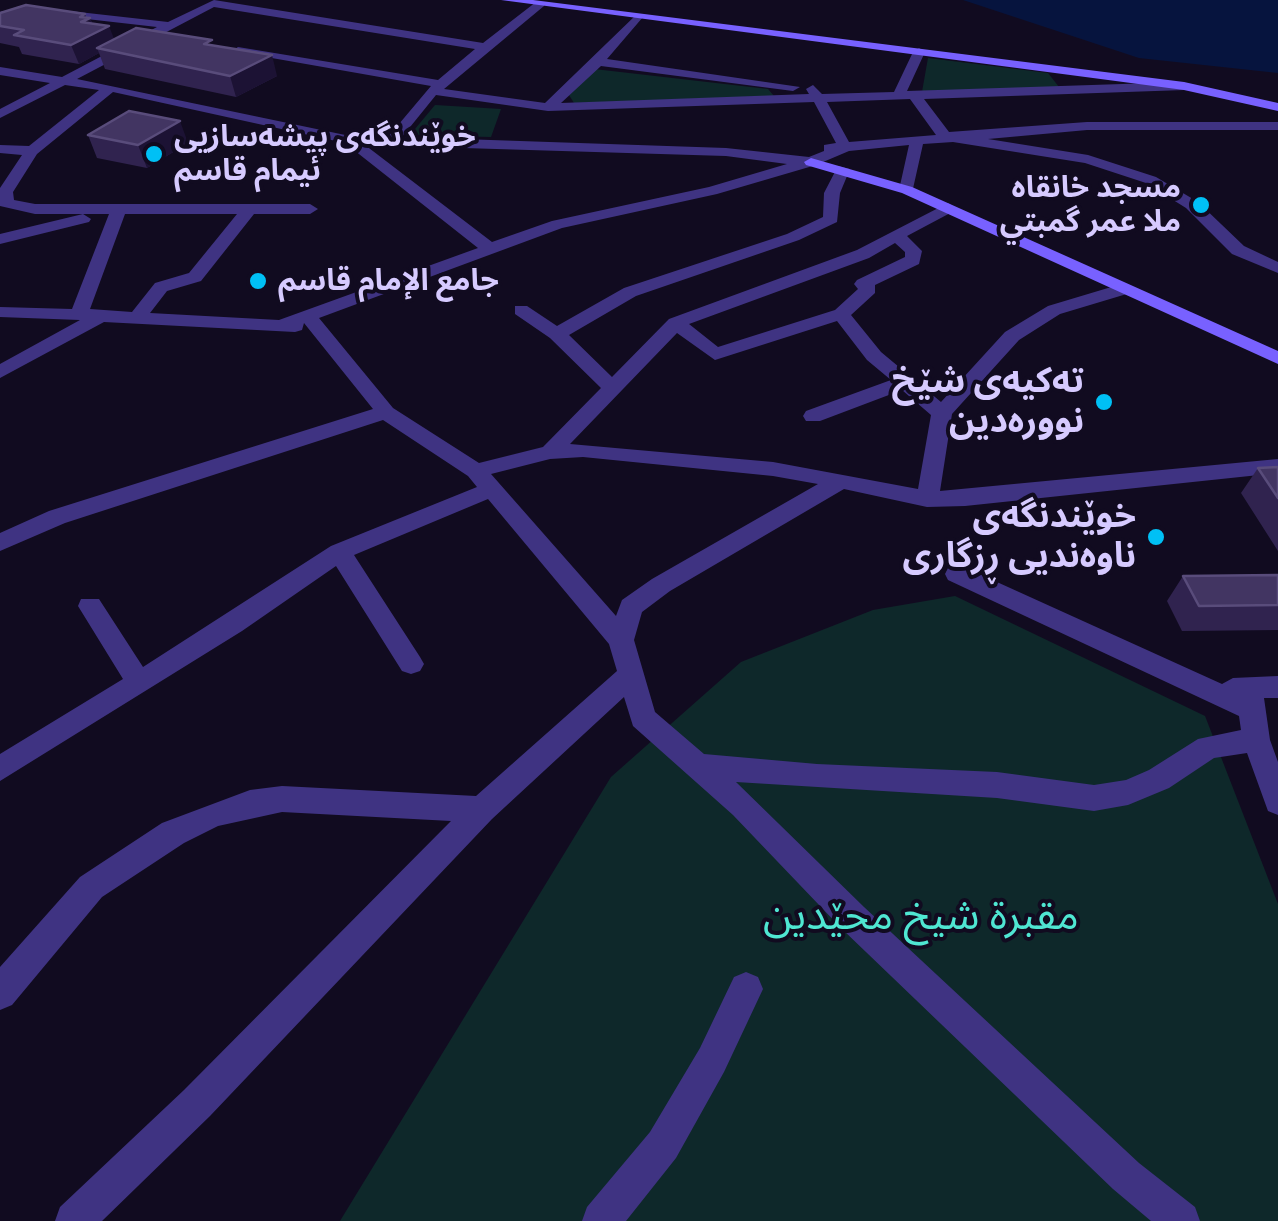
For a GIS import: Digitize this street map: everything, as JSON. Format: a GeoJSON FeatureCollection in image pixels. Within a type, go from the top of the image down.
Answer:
{"type":"FeatureCollection","features":[{"type":"Feature","properties":{"kind":"street"},"geometry":{"type":"LineString","coordinates":[[45,12],[72,0]]}},
{"type":"Feature","properties":{"kind":"street"},"geometry":{"type":"LineString","coordinates":[[0,71],[110,88],[350,140],[759,154],[1087,126],[1274,126],[1277,107],[1184,86],[506,0]]}},
{"type":"Feature","properties":{"kind":"street"},"geometry":{"type":"LineString","coordinates":[[1,112],[145,36],[166,32],[212,3],[485,47]]}},
{"type":"Feature","properties":{"kind":"street"},"geometry":{"type":"LineString","coordinates":[[390,143],[437,88],[540,4]]}},
{"type":"Feature","properties":{"kind":"street"},"geometry":{"type":"LineString","coordinates":[[0,14],[18,10],[45,12],[166,32]]}},
{"type":"Feature","properties":{"kind":"street"},"geometry":{"type":"LineString","coordinates":[[548,107],[598,62],[637,17]]}},
{"type":"Feature","properties":{"kind":"street"},"geometry":{"type":"LineString","coordinates":[[224,49],[548,107],[815,94]]}},
{"type":"Feature","properties":{"kind":"street"},"geometry":{"type":"LineString","coordinates":[[898,96],[918,52]]}},
{"type":"Feature","properties":{"kind":"street"},"geometry":{"type":"LineString","coordinates":[[598,62],[815,94],[872,97],[1184,86]]}},
{"type":"Feature","properties":{"kind":"street"},"geometry":{"type":"LineString","coordinates":[[1057,69],[1070,92]]}},
{"type":"Feature","properties":{"kind":"street"},"geometry":{"type":"LineString","coordinates":[[110,88],[32,152],[5,192],[6,203],[35,209],[310,210]]}},
{"type":"Feature","properties":{"kind":"street"},"geometry":{"type":"LineString","coordinates":[[815,94],[845,147]]}},
{"type":"Feature","properties":{"kind":"street"},"geometry":{"type":"LineString","coordinates":[[915,96],[944,136],[1088,159],[1162,185],[1192,205],[1238,250],[1278,268]]}},
{"type":"Feature","properties":{"kind":"street"},"geometry":{"type":"LineString","coordinates":[[1087,126],[1088,159]]}},
{"type":"Feature","properties":{"kind":"street"},"geometry":{"type":"LineString","coordinates":[[350,140],[490,249]]}},
{"type":"Feature","properties":{"kind":"street"},"geometry":{"type":"LineString","coordinates":[[908,190],[917,140]]}},
{"type":"Feature","properties":{"kind":"street"},"geometry":{"type":"LineString","coordinates":[[0,312],[282,325],[312,321],[558,224],[712,191],[811,162],[845,147]]}},
{"type":"Feature","properties":{"kind":"street"},"geometry":{"type":"LineString","coordinates":[[0,149],[32,152]]}},
{"type":"Feature","properties":{"kind":"street"},"geometry":{"type":"LineString","coordinates":[[759,154],[811,162],[908,190],[1270,355],[1278,368]]}},
{"type":"Feature","properties":{"kind":"street"},"geometry":{"type":"LineString","coordinates":[[556,334],[630,292],[793,237],[831,219],[832,193],[844,170]]}},
{"type":"Feature","properties":{"kind":"street"},"geometry":{"type":"LineString","coordinates":[[550,452],[676,323],[863,254],[948,208]]}},
{"type":"Feature","properties":{"kind":"street"},"geometry":{"type":"LineString","coordinates":[[0,239],[118,210]]}},
{"type":"Feature","properties":{"kind":"street"},"geometry":{"type":"LineString","coordinates":[[80,314],[118,210]]}},
{"type":"Feature","properties":{"kind":"street"},"geometry":{"type":"LineString","coordinates":[[137,318],[160,286],[195,276],[249,210]]}},
{"type":"Feature","properties":{"kind":"street"},"geometry":{"type":"LineString","coordinates":[[676,323],[715,354],[841,314],[869,289],[862,284],[913,260],[914,251],[896,234]]}},
{"type":"Feature","properties":{"kind":"street"},"geometry":{"type":"LineString","coordinates":[[926,499],[942,413],[1012,336],[1054,310],[1124,289]]}},
{"type":"Feature","properties":{"kind":"street"},"geometry":{"type":"LineString","coordinates":[[520,310],[556,334],[611,386]]}},
{"type":"Feature","properties":{"kind":"street"},"geometry":{"type":"LineString","coordinates":[[841,314],[874,356],[942,413]]}},
{"type":"Feature","properties":{"kind":"street"},"geometry":{"type":"LineString","coordinates":[[0,372],[101,316]]}},
{"type":"Feature","properties":{"kind":"street"},"geometry":{"type":"LineString","coordinates":[[312,321],[386,412],[484,480],[621,640],[642,718],[1126,1176],[1181,1221]]}},
{"type":"Feature","properties":{"kind":"street"},"geometry":{"type":"LineString","coordinates":[[813,416],[907,381]]}},
{"type":"Feature","properties":{"kind":"street"},"geometry":{"type":"LineString","coordinates":[[0,542],[57,517],[386,412]]}},
{"type":"Feature","properties":{"kind":"street"},"geometry":{"type":"LineString","coordinates":[[0,769],[339,552],[550,452],[583,450],[682,458],[841,481],[926,499],[1278,466]]}},
{"type":"Feature","properties":{"kind":"street"},"geometry":{"type":"LineString","coordinates":[[621,640],[631,608],[662,585],[841,481]]}},
{"type":"Feature","properties":{"kind":"street"},"geometry":{"type":"LineString","coordinates":[[339,552],[412,664]]}},
{"type":"Feature","properties":{"kind":"street"},"geometry":{"type":"LineString","coordinates":[[957,574],[1207,690],[1259,695],[1256,740],[1278,802]]}},
{"type":"Feature","properties":{"kind":"street"},"geometry":{"type":"LineString","coordinates":[[90,606],[139,683]]}},
{"type":"Feature","properties":{"kind":"street"},"geometry":{"type":"LineString","coordinates":[[74,1221],[198,1103],[482,810],[630,674]]}},
{"type":"Feature","properties":{"kind":"street"},"geometry":{"type":"LineString","coordinates":[[697,766],[997,786],[1094,798],[1128,792],[1159,779],[1208,747],[1256,740]]}},
{"type":"Feature","properties":{"kind":"street"},"geometry":{"type":"LineString","coordinates":[[0,993],[92,887],[128,859],[211,815],[250,803],[282,799],[482,810]]}},
{"type":"Feature","properties":{"kind":"street"},"geometry":{"type":"LineString","coordinates":[[600,1221],[663,1145],[712,1060],[746,990]]}},
{"type":"Feature","properties":{"kind":"green space"},"geometry":{"type":"Polygon","coordinates":[[[928,58],[1048,73],[1059,87],[922,92],[928,58]]]}},
{"type":"Feature","properties":{"kind":"green space"},"geometry":{"type":"Polygon","coordinates":[[[594,69],[768,89],[774,96],[574,103],[569,95],[594,69]]]}},
{"type":"Feature","properties":{"kind":"green space"},"geometry":{"type":"Polygon","coordinates":[[[435,105],[501,109],[491,137],[410,135],[435,105]]]}},
{"type":"Feature","properties":{"kind":"green space","name":"مقبرة شيخ محێدین"},"geometry":{"type":"Polygon","coordinates":[[[955,596],[1205,716],[1278,904],[1278,1221],[340,1221],[611,777],[741,662],[873,610],[955,596]]]}},
{"type":"Feature","properties":{"kind":"water"},"geometry":{"type":"Polygon","coordinates":[[[963,0],[1278,0],[1278,73],[1139,58],[963,0]]]}},
{"type":"Feature","properties":{"kind":"building"},"geometry":{"type":"Polygon","coordinates":[[[26,5],[85,14],[80,17],[90,18],[81,22],[109,26],[71,45],[14,35],[24,30],[0,26],[0,13],[26,5]]]}},
{"type":"Feature","properties":{"kind":"building"},"geometry":{"type":"Polygon","coordinates":[[[136,28],[212,40],[204,44],[272,55],[230,76],[97,48],[136,28]]]}},
{"type":"Feature","properties":{"kind":"building"},"geometry":{"type":"Polygon","coordinates":[[[129,111],[180,121],[138,145],[88,135],[129,111]]]}},
{"type":"Feature","properties":{"kind":"building"},"geometry":{"type":"Polygon","coordinates":[[[1278,467],[1278,498],[1258,468],[1278,467]]]}},
{"type":"Feature","properties":{"kind":"building"},"geometry":{"type":"Polygon","coordinates":[[[1278,575],[1278,605],[1199,606],[1183,576],[1278,575]]]}},
{"type":"Feature","properties":{"kind":"place","name":"خوێندنگەی پیشەسازیی ئیمام قاسم"},"geometry":{"type":"Point","coordinates":[154,154]}},
{"type":"Feature","properties":{"kind":"place","name":"مسجد خانقاه ملا عمر گمبتي"},"geometry":{"type":"Point","coordinates":[1201,205]}},
{"type":"Feature","properties":{"kind":"place","name":"جامع الإمام قاسم"},"geometry":{"type":"Point","coordinates":[258,281]}},
{"type":"Feature","properties":{"kind":"place","name":"تەکیەی شێخ نوورەدین"},"geometry":{"type":"Point","coordinates":[1104,402]}},
{"type":"Feature","properties":{"kind":"place","name":"خوێندنگەی ناوەندیی ڕزگاری"},"geometry":{"type":"Point","coordinates":[1156,537]}}]}
